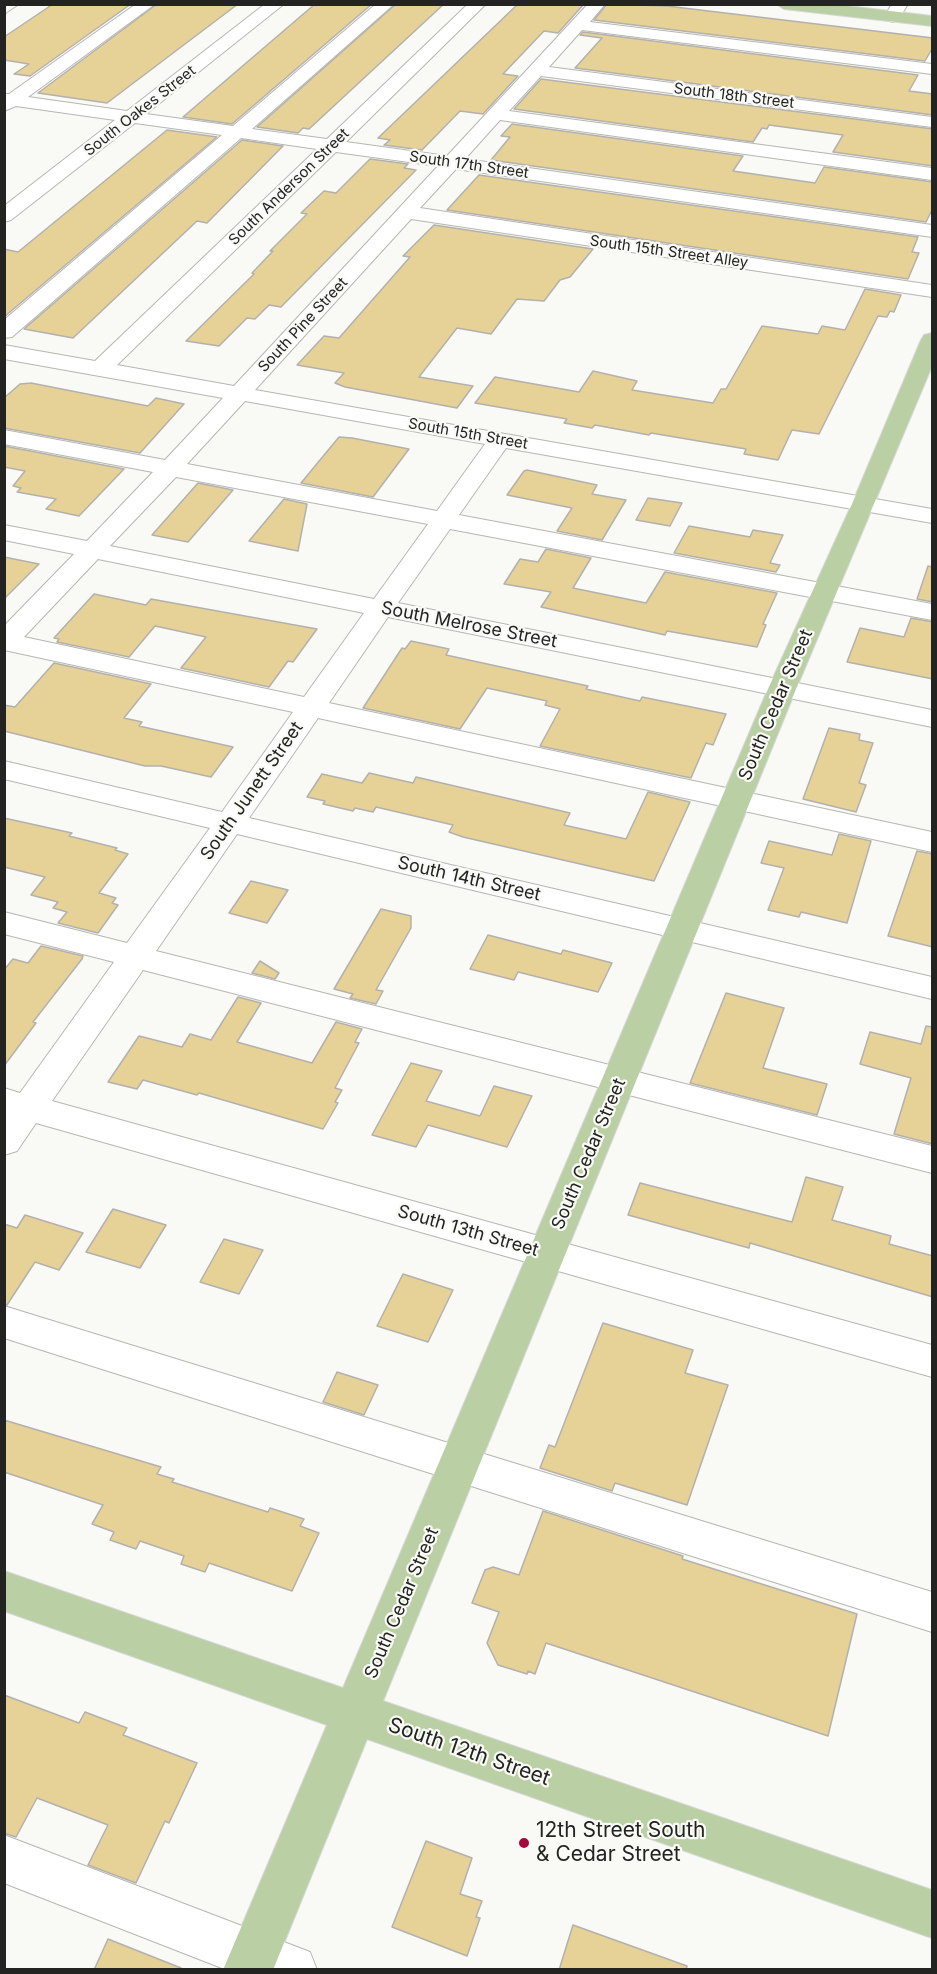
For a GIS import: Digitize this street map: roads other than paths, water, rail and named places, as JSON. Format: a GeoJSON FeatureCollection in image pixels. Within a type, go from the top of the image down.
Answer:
{"type":"FeatureCollection","features":[{"type":"Feature","properties":{"kind":"main road"},"geometry":{"type":"LineString","coordinates":[[784,4],[896,11],[933,21]]}},
{"type":"Feature","properties":{"kind":"main road","name":"South Cedar Street"},"geometry":{"type":"LineString","coordinates":[[265,1965],[356,1713],[782,689],[933,340]]}},
{"type":"Feature","properties":{"kind":"main road","name":"South 12th Street"},"geometry":{"type":"LineString","coordinates":[[4,1592],[933,1914]]}},
{"type":"Feature","properties":{"kind":"street"},"geometry":{"type":"LineString","coordinates":[[4,9],[11,4]]}},
{"type":"Feature","properties":{"kind":"street"},"geometry":{"type":"LineString","coordinates":[[7,102],[147,4]]}},
{"type":"Feature","properties":{"kind":"street","name":"South Oakes Street"},"geometry":{"type":"LineString","coordinates":[[4,216],[276,4]]}},
{"type":"Feature","properties":{"kind":"street"},"geometry":{"type":"LineString","coordinates":[[4,332],[386,4]]}},
{"type":"Feature","properties":{"kind":"street","name":"South Anderson Street"},"geometry":{"type":"LineString","coordinates":[[100,369],[478,4]]}},
{"type":"Feature","properties":{"kind":"street","name":"South Pine Street"},"geometry":{"type":"LineString","coordinates":[[5,641],[170,469],[597,4]]}},
{"type":"Feature","properties":{"kind":"street"},"geometry":{"type":"LineString","coordinates":[[578,25],[933,69]]}},
{"type":"Feature","properties":{"kind":"street","name":"South 18th Street"},"geometry":{"type":"LineString","coordinates":[[536,70],[933,122]]}},
{"type":"Feature","properties":{"kind":"street","name":"South 17th Street"},"geometry":{"type":"LineString","coordinates":[[7,102],[133,117],[933,231]]}},
{"type":"Feature","properties":{"kind":"street"},"geometry":{"type":"LineString","coordinates":[[495,114],[933,174]]}},
{"type":"Feature","properties":{"kind":"street","name":"South 15th Street Alley"},"geometry":{"type":"LineString","coordinates":[[406,213],[933,291]]}},
{"type":"Feature","properties":{"kind":"street","name":"South 15th Street"},"geometry":{"type":"LineString","coordinates":[[4,352],[933,516]]}},
{"type":"Feature","properties":{"kind":"street"},"geometry":{"type":"LineString","coordinates":[[4,437],[933,612]]}},
{"type":"Feature","properties":{"kind":"street","name":"South Junett Street"},"geometry":{"type":"LineString","coordinates":[[4,1143],[17,1104],[138,957],[500,440]]}},
{"type":"Feature","properties":{"kind":"street","name":"South Melrose Street"},"geometry":{"type":"LineString","coordinates":[[4,532],[933,719]]}},
{"type":"Feature","properties":{"kind":"street"},"geometry":{"type":"LineString","coordinates":[[5,641],[933,842]]}},
{"type":"Feature","properties":{"kind":"street","name":"South 14th Street"},"geometry":{"type":"LineString","coordinates":[[4,770],[933,988]]}},
{"type":"Feature","properties":{"kind":"street"},"geometry":{"type":"LineString","coordinates":[[4,923],[933,1160]]}},
{"type":"Feature","properties":{"kind":"street","name":"South 13th Street"},"geometry":{"type":"LineString","coordinates":[[17,1104],[933,1361]]}},
{"type":"Feature","properties":{"kind":"street"},"geometry":{"type":"LineString","coordinates":[[4,1322],[933,1612]]}},
{"type":"Feature","properties":{"kind":"street"},"geometry":{"type":"LineString","coordinates":[[4,1859],[265,1965]]}},
{"type":"Feature","properties":{"kind":"place","name":"12th Street South & Cedar Street"},"geometry":{"type":"Point","coordinates":[524,1843]}}]}
